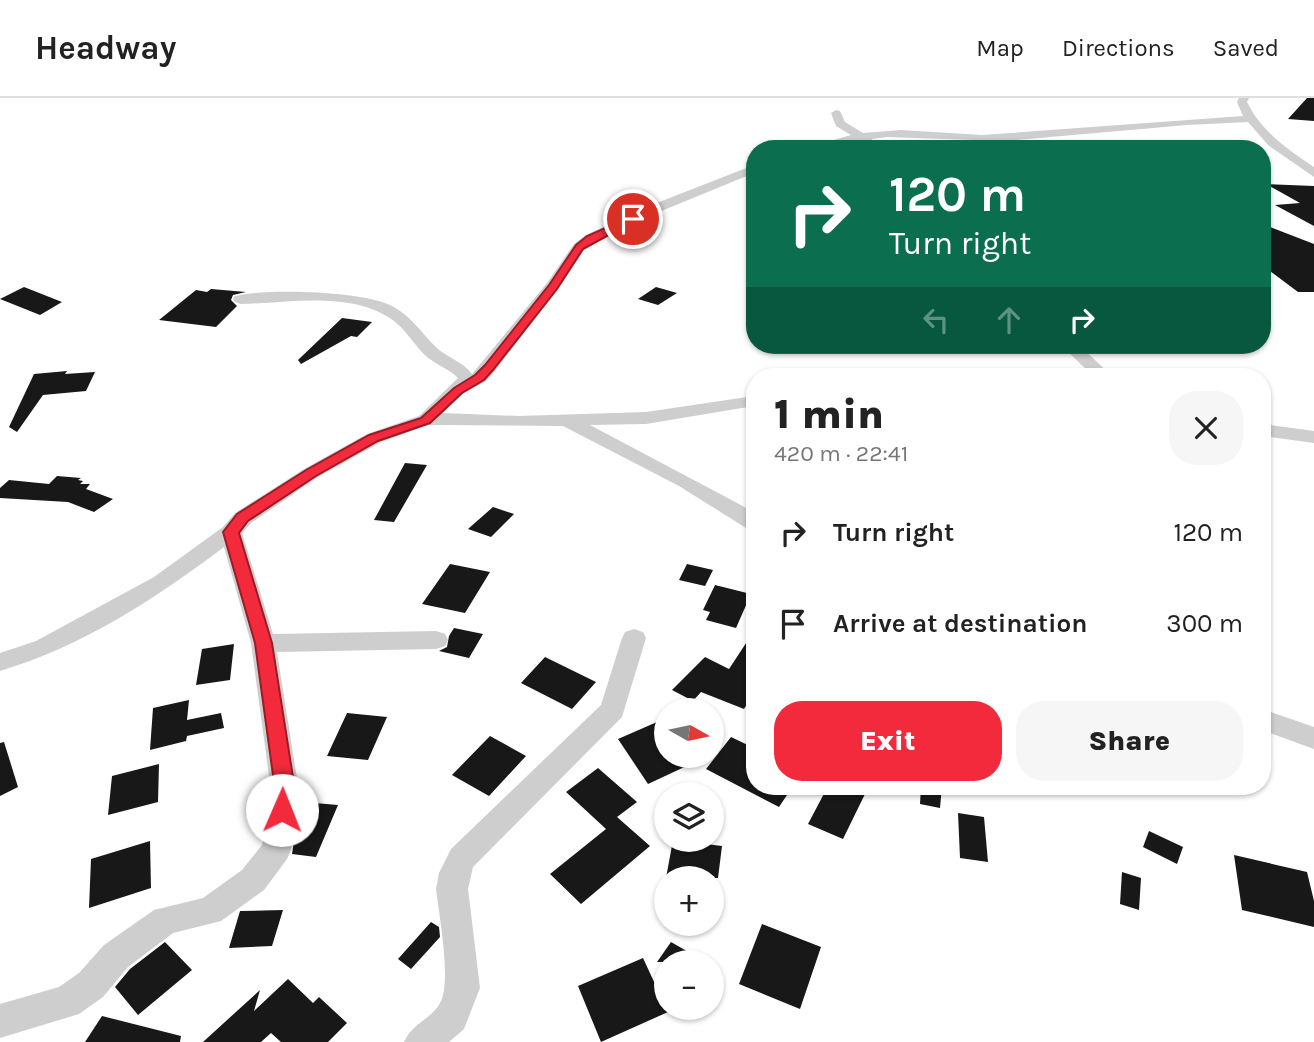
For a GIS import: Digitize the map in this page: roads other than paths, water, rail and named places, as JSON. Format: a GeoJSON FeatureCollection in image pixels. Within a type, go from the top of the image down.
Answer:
{"type":"FeatureCollection","features":[{"type":"Feature","properties":{"kind":"street"},"geometry":{"type":"LineString","coordinates":[[1244,98],[1242,102],[1249,119],[1269,140]]}},
{"type":"Feature","properties":{"kind":"street"},"geometry":{"type":"LineString","coordinates":[[836,113],[840,124],[866,140]]}},
{"type":"Feature","properties":{"kind":"street"},"geometry":{"type":"LineString","coordinates":[[848,140],[911,134],[1003,139],[1117,126],[1249,119]]}},
{"type":"Feature","properties":{"kind":"street"},"geometry":{"type":"LineString","coordinates":[[1271,142],[1314,173]]}},
{"type":"Feature","properties":{"kind":"street"},"geometry":{"type":"LineString","coordinates":[[458,390],[480,377],[489,368],[585,243],[654,209],[746,172]]}},
{"type":"Feature","properties":{"kind":"street"},"geometry":{"type":"LineString","coordinates":[[242,299],[306,297],[346,300],[393,313],[435,355],[464,372],[467,379],[426,420]]}},
{"type":"Feature","properties":{"kind":"street"},"geometry":{"type":"LineString","coordinates":[[1079,354],[1094,368]]}},
{"type":"Feature","properties":{"kind":"street"},"geometry":{"type":"LineString","coordinates":[[0,662],[45,647],[121,607],[162,582],[231,532],[243,518],[311,473],[374,438],[426,420],[566,421],[646,418],[746,402]]}},
{"type":"Feature","properties":{"kind":"street"},"geometry":{"type":"LineString","coordinates":[[566,421],[667,470],[720,499],[746,517]]}},
{"type":"Feature","properties":{"kind":"street"},"geometry":{"type":"LineString","coordinates":[[1271,431],[1314,438]]}},
{"type":"Feature","properties":{"kind":"street"},"geometry":{"type":"LineString","coordinates":[[0,1021],[67,1002],[91,985],[116,956],[165,920],[209,911],[253,880],[276,850],[285,790],[263,643],[231,532]]}},
{"type":"Feature","properties":{"kind":"street"},"geometry":{"type":"LineString","coordinates":[[422,1042],[452,1017],[463,988],[452,889],[454,873],[461,858],[613,710],[634,638]]}},
{"type":"Feature","properties":{"kind":"street"},"geometry":{"type":"LineString","coordinates":[[263,643],[436,640]]}},
{"type":"Feature","properties":{"kind":"street"},"geometry":{"type":"LineString","coordinates":[[1271,722],[1314,738]]}}]}
